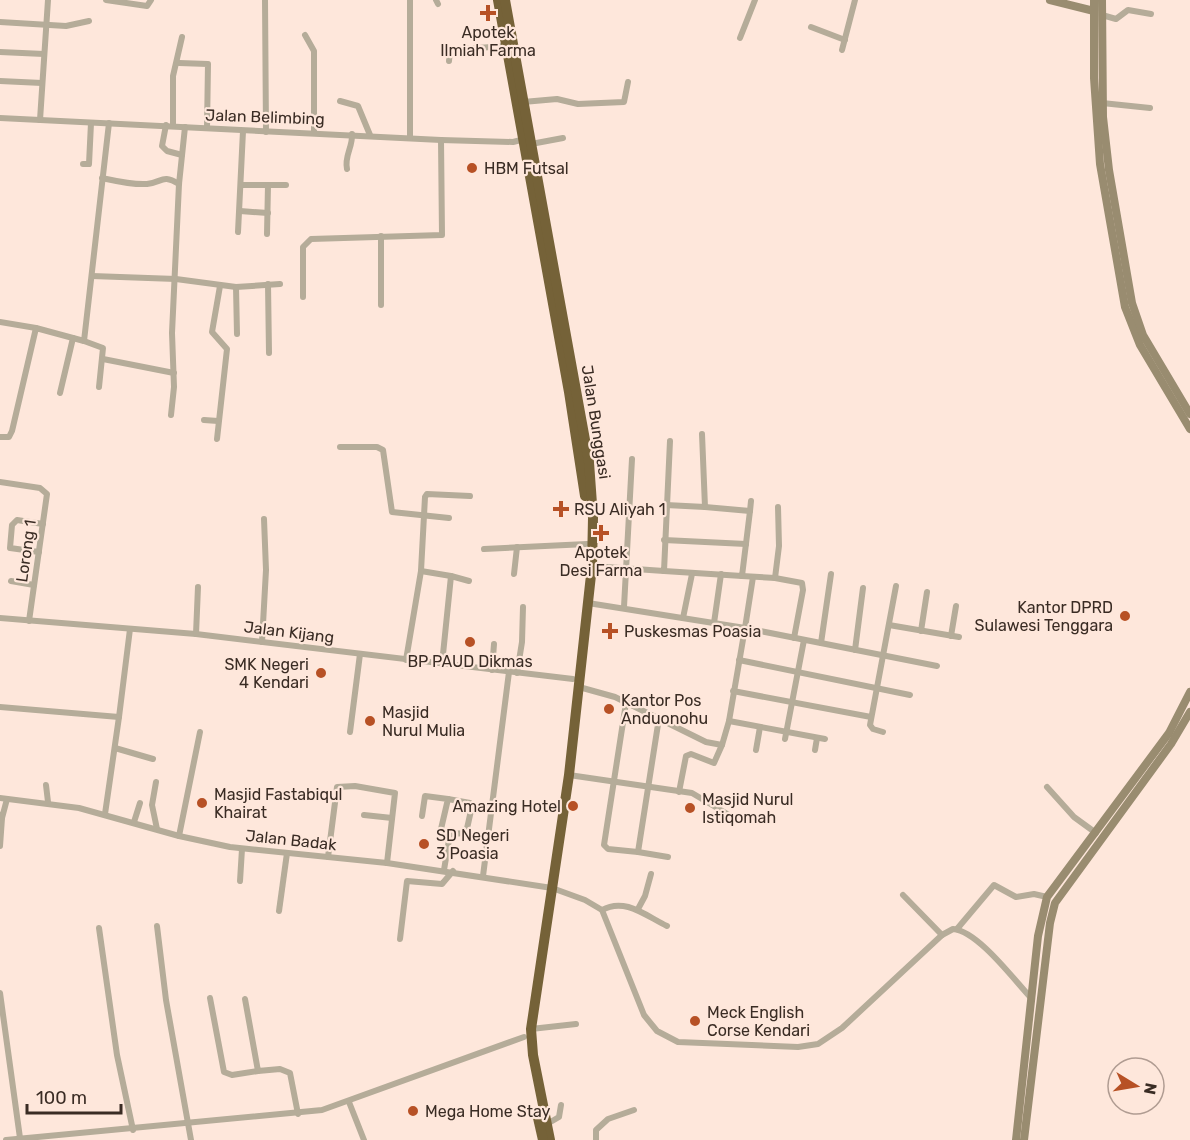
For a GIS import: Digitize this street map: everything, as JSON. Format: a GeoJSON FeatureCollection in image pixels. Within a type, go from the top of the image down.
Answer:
{"type":"FeatureCollection","features":[{"type":"Feature","properties":{"kind":"highway","name":"Jalan Bunggasi"},"geometry":{"type":"LineString","coordinates":[[498,0],[505,46],[527,141],[573,391],[593,518],[592,566],[588,603],[583,623]]}},
{"type":"Feature","properties":{"kind":"highway","name":"Jalan Bunggasi"},"geometry":{"type":"LineString","coordinates":[[505,0],[523,102],[527,141]]}},
{"type":"Feature","properties":{"kind":"highway","name":"Jalan Bunggasi"},"geometry":{"type":"LineString","coordinates":[[549,887],[583,623],[587,544],[584,457]]}},
{"type":"Feature","properties":{"kind":"highway","name":"Jalan Bunggasi"},"geometry":{"type":"LineString","coordinates":[[549,887],[569,775],[576,683]]}},
{"type":"Feature","properties":{"kind":"highway"},"geometry":{"type":"LineString","coordinates":[[543,1140],[527,1033],[549,887]]}},
{"type":"Feature","properties":{"kind":"highway"},"geometry":{"type":"LineString","coordinates":[[530,1056],[550,1140]]}},
{"type":"Feature","properties":{"kind":"street"},"geometry":{"type":"LineString","coordinates":[[40,120],[48,0]]}},
{"type":"Feature","properties":{"kind":"street"},"geometry":{"type":"LineString","coordinates":[[106,0],[147,6],[151,0]]}},
{"type":"Feature","properties":{"kind":"street"},"geometry":{"type":"LineString","coordinates":[[265,0],[266,132]]}},
{"type":"Feature","properties":{"kind":"street"},"geometry":{"type":"LineString","coordinates":[[410,0],[410,138]]}},
{"type":"Feature","properties":{"kind":"street"},"geometry":{"type":"LineString","coordinates":[[740,38],[755,0]]}},
{"type":"Feature","properties":{"kind":"street"},"geometry":{"type":"LineString","coordinates":[[842,50],[855,0]]}},
{"type":"Feature","properties":{"kind":"street"},"geometry":{"type":"LineString","coordinates":[[1050,0],[1116,19],[1128,10],[1151,14]]}},
{"type":"Feature","properties":{"kind":"street"},"geometry":{"type":"LineString","coordinates":[[1094,0],[1098,13],[1098,78],[1111,211],[1130,325],[1190,429]]}},
{"type":"Feature","properties":{"kind":"street"},"geometry":{"type":"LineString","coordinates":[[1098,13],[1102,0]]}},
{"type":"Feature","properties":{"kind":"street"},"geometry":{"type":"LineString","coordinates":[[0,22],[71,26],[89,21]]}},
{"type":"Feature","properties":{"kind":"street"},"geometry":{"type":"LineString","coordinates":[[811,27],[845,40]]}},
{"type":"Feature","properties":{"kind":"street"},"geometry":{"type":"LineString","coordinates":[[305,35],[314,51],[314,133]]}},
{"type":"Feature","properties":{"kind":"street"},"geometry":{"type":"LineString","coordinates":[[182,37],[174,76],[169,126],[162,146],[167,151],[182,155]]}},
{"type":"Feature","properties":{"kind":"street"},"geometry":{"type":"LineString","coordinates":[[449,62],[450,50],[505,46]]}},
{"type":"Feature","properties":{"kind":"street"},"geometry":{"type":"LineString","coordinates":[[0,52],[44,54]]}},
{"type":"Feature","properties":{"kind":"street"},"geometry":{"type":"LineString","coordinates":[[179,63],[208,64],[207,128]]}},
{"type":"Feature","properties":{"kind":"street"},"geometry":{"type":"LineString","coordinates":[[1098,78],[1111,211]]}},
{"type":"Feature","properties":{"kind":"street"},"geometry":{"type":"LineString","coordinates":[[0,81],[42,83]]}},
{"type":"Feature","properties":{"kind":"street"},"geometry":{"type":"LineString","coordinates":[[523,102],[557,99],[578,104],[619,102],[625,100],[628,82]]}},
{"type":"Feature","properties":{"kind":"street"},"geometry":{"type":"LineString","coordinates":[[340,101],[358,106],[370,135]]}},
{"type":"Feature","properties":{"kind":"street"},"geometry":{"type":"LineString","coordinates":[[1102,103],[1150,108]]}},
{"type":"Feature","properties":{"kind":"street","name":"Jalan Belimbing"},"geometry":{"type":"LineString","coordinates":[[0,118],[441,140],[527,141],[563,138]]}},
{"type":"Feature","properties":{"kind":"street"},"geometry":{"type":"LineString","coordinates":[[83,164],[89,164],[91,123]]}},
{"type":"Feature","properties":{"kind":"street"},"geometry":{"type":"LineString","coordinates":[[84,341],[109,123]]}},
{"type":"Feature","properties":{"kind":"street"},"geometry":{"type":"LineString","coordinates":[[171,415],[174,373],[172,333],[179,184],[185,127]]}},
{"type":"Feature","properties":{"kind":"street"},"geometry":{"type":"LineString","coordinates":[[238,232],[243,131]]}},
{"type":"Feature","properties":{"kind":"street"},"geometry":{"type":"LineString","coordinates":[[347,169],[346,160],[352,145],[351,134]]}},
{"type":"Feature","properties":{"kind":"street"},"geometry":{"type":"LineString","coordinates":[[303,297],[303,248],[307,241],[442,235],[441,140]]}},
{"type":"Feature","properties":{"kind":"street"},"geometry":{"type":"LineString","coordinates":[[102,178],[149,184],[156,179],[168,178],[179,184]]}},
{"type":"Feature","properties":{"kind":"street"},"geometry":{"type":"LineString","coordinates":[[242,185],[286,185]]}},
{"type":"Feature","properties":{"kind":"street"},"geometry":{"type":"LineString","coordinates":[[267,234],[268,185]]}},
{"type":"Feature","properties":{"kind":"street"},"geometry":{"type":"LineString","coordinates":[[240,211],[268,213]]}},
{"type":"Feature","properties":{"kind":"street"},"geometry":{"type":"LineString","coordinates":[[1113,224],[1138,325],[1190,414]]}},
{"type":"Feature","properties":{"kind":"street"},"geometry":{"type":"LineString","coordinates":[[381,236],[381,305]]}},
{"type":"Feature","properties":{"kind":"street"},"geometry":{"type":"LineString","coordinates":[[92,276],[176,279],[236,287],[280,284]]}},
{"type":"Feature","properties":{"kind":"street"},"geometry":{"type":"LineString","coordinates":[[268,284],[269,353]]}},
{"type":"Feature","properties":{"kind":"street"},"geometry":{"type":"LineString","coordinates":[[217,439],[226,349],[212,332],[220,286]]}},
{"type":"Feature","properties":{"kind":"street"},"geometry":{"type":"LineString","coordinates":[[236,287],[237,334]]}},
{"type":"Feature","properties":{"kind":"street"},"geometry":{"type":"LineString","coordinates":[[0,322],[36,328],[101,345],[103,359],[99,387]]}},
{"type":"Feature","properties":{"kind":"street"},"geometry":{"type":"LineString","coordinates":[[0,437],[11,435],[36,328]]}},
{"type":"Feature","properties":{"kind":"street"},"geometry":{"type":"LineString","coordinates":[[60,393],[73,338]]}},
{"type":"Feature","properties":{"kind":"street"},"geometry":{"type":"LineString","coordinates":[[103,359],[174,373]]}},
{"type":"Feature","properties":{"kind":"street"},"geometry":{"type":"LineString","coordinates":[[204,420],[218,422]]}},
{"type":"Feature","properties":{"kind":"street"},"geometry":{"type":"LineString","coordinates":[[702,434],[705,507]]}},
{"type":"Feature","properties":{"kind":"street"},"geometry":{"type":"LineString","coordinates":[[664,572],[670,441]]}},
{"type":"Feature","properties":{"kind":"street"},"geometry":{"type":"LineString","coordinates":[[340,447],[382,449],[390,511],[401,515],[449,518]]}},
{"type":"Feature","properties":{"kind":"street"},"geometry":{"type":"LineString","coordinates":[[624,607],[628,568],[632,459]]}},
{"type":"Feature","properties":{"kind":"street","name":"Lorong 1"},"geometry":{"type":"LineString","coordinates":[[0,482],[40,488],[47,494],[29,621]]}},
{"type":"Feature","properties":{"kind":"street"},"geometry":{"type":"LineString","coordinates":[[406,660],[422,571],[427,494],[470,496]]}},
{"type":"Feature","properties":{"kind":"street"},"geometry":{"type":"LineString","coordinates":[[742,576],[751,501]]}},
{"type":"Feature","properties":{"kind":"street"},"geometry":{"type":"LineString","coordinates":[[666,505],[750,511]]}},
{"type":"Feature","properties":{"kind":"street"},"geometry":{"type":"LineString","coordinates":[[775,578],[779,546],[778,507]]}},
{"type":"Feature","properties":{"kind":"street"},"geometry":{"type":"LineString","coordinates":[[262,642],[266,570],[264,519]]}},
{"type":"Feature","properties":{"kind":"street"},"geometry":{"type":"LineString","coordinates":[[39,552],[11,549],[11,532],[15,521],[43,524]]}},
{"type":"Feature","properties":{"kind":"street"},"geometry":{"type":"LineString","coordinates":[[664,540],[747,544]]}},
{"type":"Feature","properties":{"kind":"street"},"geometry":{"type":"LineString","coordinates":[[484,549],[587,544]]}},
{"type":"Feature","properties":{"kind":"street"},"geometry":{"type":"LineString","coordinates":[[514,574],[517,547]]}},
{"type":"Feature","properties":{"kind":"street"},"geometry":{"type":"LineString","coordinates":[[592,566],[775,578],[803,585],[794,638]]}},
{"type":"Feature","properties":{"kind":"street"},"geometry":{"type":"LineString","coordinates":[[422,571],[469,581]]}},
{"type":"Feature","properties":{"kind":"street"},"geometry":{"type":"LineString","coordinates":[[683,618],[692,573]]}},
{"type":"Feature","properties":{"kind":"street"},"geometry":{"type":"LineString","coordinates":[[714,623],[721,574]]}},
{"type":"Feature","properties":{"kind":"street"},"geometry":{"type":"LineString","coordinates":[[821,643],[831,574]]}},
{"type":"Feature","properties":{"kind":"street"},"geometry":{"type":"LineString","coordinates":[[442,664],[451,576]]}},
{"type":"Feature","properties":{"kind":"street"},"geometry":{"type":"LineString","coordinates":[[679,792],[686,756],[691,754],[714,763],[722,745],[729,721],[753,577]]}},
{"type":"Feature","properties":{"kind":"street"},"geometry":{"type":"LineString","coordinates":[[11,581],[34,585]]}},
{"type":"Feature","properties":{"kind":"street"},"geometry":{"type":"LineString","coordinates":[[883,732],[871,728],[871,717],[896,586]]}},
{"type":"Feature","properties":{"kind":"street"},"geometry":{"type":"LineString","coordinates":[[196,634],[198,587]]}},
{"type":"Feature","properties":{"kind":"street"},"geometry":{"type":"LineString","coordinates":[[855,650],[863,588]]}},
{"type":"Feature","properties":{"kind":"street"},"geometry":{"type":"LineString","coordinates":[[921,631],[927,592]]}},
{"type":"Feature","properties":{"kind":"street"},"geometry":{"type":"LineString","coordinates":[[588,603],[745,628],[938,666]]}},
{"type":"Feature","properties":{"kind":"street"},"geometry":{"type":"LineString","coordinates":[[951,636],[956,606]]}},
{"type":"Feature","properties":{"kind":"street"},"geometry":{"type":"LineString","coordinates":[[517,673],[522,642],[523,607]]}},
{"type":"Feature","properties":{"kind":"street","name":"Jalan Kijang"},"geometry":{"type":"LineString","coordinates":[[0,618],[196,634],[517,673],[576,683],[626,703],[706,742],[722,745]]}},
{"type":"Feature","properties":{"kind":"street"},"geometry":{"type":"LineString","coordinates":[[889,625],[959,637]]}},
{"type":"Feature","properties":{"kind":"street"},"geometry":{"type":"LineString","coordinates":[[105,814],[116,748],[130,629]]}},
{"type":"Feature","properties":{"kind":"street"},"geometry":{"type":"LineString","coordinates":[[786,736],[804,640]]}},
{"type":"Feature","properties":{"kind":"street"},"geometry":{"type":"LineString","coordinates":[[492,670],[494,644]]}},
{"type":"Feature","properties":{"kind":"street"},"geometry":{"type":"LineString","coordinates":[[350,732],[360,654]]}},
{"type":"Feature","properties":{"kind":"street"},"geometry":{"type":"LineString","coordinates":[[739,660],[910,695]]}},
{"type":"Feature","properties":{"kind":"street"},"geometry":{"type":"LineString","coordinates":[[483,876],[509,672]]}},
{"type":"Feature","properties":{"kind":"street"},"geometry":{"type":"LineString","coordinates":[[733,691],[871,717]]}},
{"type":"Feature","properties":{"kind":"street"},"geometry":{"type":"LineString","coordinates":[[1024,1140],[1033,1038],[1032,999],[1038,936],[1047,897],[1169,733],[1190,692]]}},
{"type":"Feature","properties":{"kind":"street"},"geometry":{"type":"LineString","coordinates":[[626,703],[604,846],[668,857]]}},
{"type":"Feature","properties":{"kind":"street"},"geometry":{"type":"LineString","coordinates":[[0,707],[119,717]]}},
{"type":"Feature","properties":{"kind":"street"},"geometry":{"type":"LineString","coordinates":[[1016,1140],[1055,903],[1171,744],[1190,712]]}},
{"type":"Feature","properties":{"kind":"street"},"geometry":{"type":"LineString","coordinates":[[638,852],[659,718]]}},
{"type":"Feature","properties":{"kind":"street"},"geometry":{"type":"LineString","coordinates":[[729,721],[760,727],[786,736],[821,739],[815,750]]}},
{"type":"Feature","properties":{"kind":"street"},"geometry":{"type":"LineString","coordinates":[[756,750],[760,727]]}},
{"type":"Feature","properties":{"kind":"street"},"geometry":{"type":"LineString","coordinates":[[179,836],[200,732]]}},
{"type":"Feature","properties":{"kind":"street"},"geometry":{"type":"LineString","coordinates":[[116,748],[153,759]]}},
{"type":"Feature","properties":{"kind":"street"},"geometry":{"type":"LineString","coordinates":[[569,775],[696,795],[734,818]]}},
{"type":"Feature","properties":{"kind":"street"},"geometry":{"type":"LineString","coordinates":[[156,782],[152,805],[157,829]]}},
{"type":"Feature","properties":{"kind":"street"},"geometry":{"type":"LineString","coordinates":[[46,785],[48,802]]}},
{"type":"Feature","properties":{"kind":"street"},"geometry":{"type":"LineString","coordinates":[[328,857],[335,795],[339,785],[394,792],[387,863]]}},
{"type":"Feature","properties":{"kind":"street"},"geometry":{"type":"LineString","coordinates":[[1047,787],[1074,817],[1096,833]]}},
{"type":"Feature","properties":{"kind":"street"},"geometry":{"type":"LineString","coordinates":[[422,816],[422,801],[426,795],[467,802],[472,806],[466,833],[450,834],[441,830],[448,799]]}},
{"type":"Feature","properties":{"kind":"street"},"geometry":{"type":"LineString","coordinates":[[0,846],[4,799]]}},
{"type":"Feature","properties":{"kind":"street","name":"Jalan Badak"},"geometry":{"type":"LineString","coordinates":[[4,799],[48,802],[105,814],[179,836],[242,849],[444,870],[549,887],[585,900],[602,910]]}},
{"type":"Feature","properties":{"kind":"street"},"geometry":{"type":"LineString","coordinates":[[134,822],[140,803]]}},
{"type":"Feature","properties":{"kind":"street"},"geometry":{"type":"LineString","coordinates":[[364,815],[392,818]]}},
{"type":"Feature","properties":{"kind":"street"},"geometry":{"type":"LineString","coordinates":[[444,870],[450,834]]}},
{"type":"Feature","properties":{"kind":"street"},"geometry":{"type":"LineString","coordinates":[[240,881],[242,849]]}},
{"type":"Feature","properties":{"kind":"street"},"geometry":{"type":"LineString","coordinates":[[279,911],[287,853]]}},
{"type":"Feature","properties":{"kind":"street"},"geometry":{"type":"LineString","coordinates":[[400,939],[410,866]]}},
{"type":"Feature","properties":{"kind":"street"},"geometry":{"type":"LineString","coordinates":[[407,881],[442,884],[453,872]]}},
{"type":"Feature","properties":{"kind":"street"},"geometry":{"type":"LineString","coordinates":[[638,909],[645,896],[651,874]]}},
{"type":"Feature","properties":{"kind":"street"},"geometry":{"type":"LineString","coordinates":[[957,929],[994,885],[1016,897],[1034,894],[1047,897]]}},
{"type":"Feature","properties":{"kind":"street"},"geometry":{"type":"LineString","coordinates":[[903,895],[942,935]]}},
{"type":"Feature","properties":{"kind":"street"},"geometry":{"type":"LineString","coordinates":[[667,926],[638,909],[617,905],[602,910],[644,1014],[657,1031],[678,1042],[798,1047],[818,1044],[842,1028],[950,929],[957,929],[976,940],[1032,999]]}},
{"type":"Feature","properties":{"kind":"street"},"geometry":{"type":"LineString","coordinates":[[157,926],[166,1000],[190,1124],[191,1140]]}},
{"type":"Feature","properties":{"kind":"street"},"geometry":{"type":"LineString","coordinates":[[99,928],[117,1055],[133,1130]]}},
{"type":"Feature","properties":{"kind":"street"},"geometry":{"type":"LineString","coordinates":[[0,993],[20,1138]]}},
{"type":"Feature","properties":{"kind":"street"},"geometry":{"type":"LineString","coordinates":[[210,998],[224,1072],[232,1075],[280,1069],[290,1073],[298,1114]]}},
{"type":"Feature","properties":{"kind":"street"},"geometry":{"type":"LineString","coordinates":[[245,999],[258,1071]]}},
{"type":"Feature","properties":{"kind":"street"},"geometry":{"type":"LineString","coordinates":[[6,1140],[97,1136],[133,1130],[298,1114],[349,1102],[527,1033],[576,1024]]}},
{"type":"Feature","properties":{"kind":"street"},"geometry":{"type":"LineString","coordinates":[[349,1102],[364,1140]]}},
{"type":"Feature","properties":{"kind":"street"},"geometry":{"type":"LineString","coordinates":[[547,1124],[559,1117],[561,1105]]}},
{"type":"Feature","properties":{"kind":"street"},"geometry":{"type":"LineString","coordinates":[[596,1140],[596,1130],[602,1124],[634,1110]]}},
{"type":"Feature","properties":{"kind":"place","name":"Apotek Ilmiah Farma"},"geometry":{"type":"Point","coordinates":[488,13]}},
{"type":"Feature","properties":{"kind":"place","name":"HBM Futsal"},"geometry":{"type":"Point","coordinates":[472,168]}},
{"type":"Feature","properties":{"kind":"place","name":"RSU Aliyah 1"},"geometry":{"type":"Point","coordinates":[561,509]}},
{"type":"Feature","properties":{"kind":"place","name":"Apotek Desi Farma"},"geometry":{"type":"Point","coordinates":[601,533]}},
{"type":"Feature","properties":{"kind":"place","name":"Kantor DPRD Sulawesi Tenggara"},"geometry":{"type":"Point","coordinates":[1125,616]}},
{"type":"Feature","properties":{"kind":"place","name":"Puskesmas Poasia"},"geometry":{"type":"Point","coordinates":[610,631]}},
{"type":"Feature","properties":{"kind":"place","name":"BP PAUD Dikmas"},"geometry":{"type":"Point","coordinates":[470,642]}},
{"type":"Feature","properties":{"kind":"place","name":"SMK Negeri 4 Kendari"},"geometry":{"type":"Point","coordinates":[321,673]}},
{"type":"Feature","properties":{"kind":"place","name":"Kantor Pos Anduonohu"},"geometry":{"type":"Point","coordinates":[609,709]}},
{"type":"Feature","properties":{"kind":"place","name":"Masjid Nurul Mulia"},"geometry":{"type":"Point","coordinates":[370,721]}},
{"type":"Feature","properties":{"kind":"place","name":"Masjid Fastabiqul Khairat"},"geometry":{"type":"Point","coordinates":[202,803]}},
{"type":"Feature","properties":{"kind":"place","name":"Amazing Hotel"},"geometry":{"type":"Point","coordinates":[573,806]}},
{"type":"Feature","properties":{"kind":"place","name":"Masjid Nurul Istiqomah"},"geometry":{"type":"Point","coordinates":[690,808]}},
{"type":"Feature","properties":{"kind":"place","name":"SD Negeri 3 Poasia"},"geometry":{"type":"Point","coordinates":[424,844]}},
{"type":"Feature","properties":{"kind":"place","name":"Meck English Corse Kendari"},"geometry":{"type":"Point","coordinates":[695,1021]}},
{"type":"Feature","properties":{"kind":"place","name":"Mega Home Stay"},"geometry":{"type":"Point","coordinates":[413,1111]}}]}
